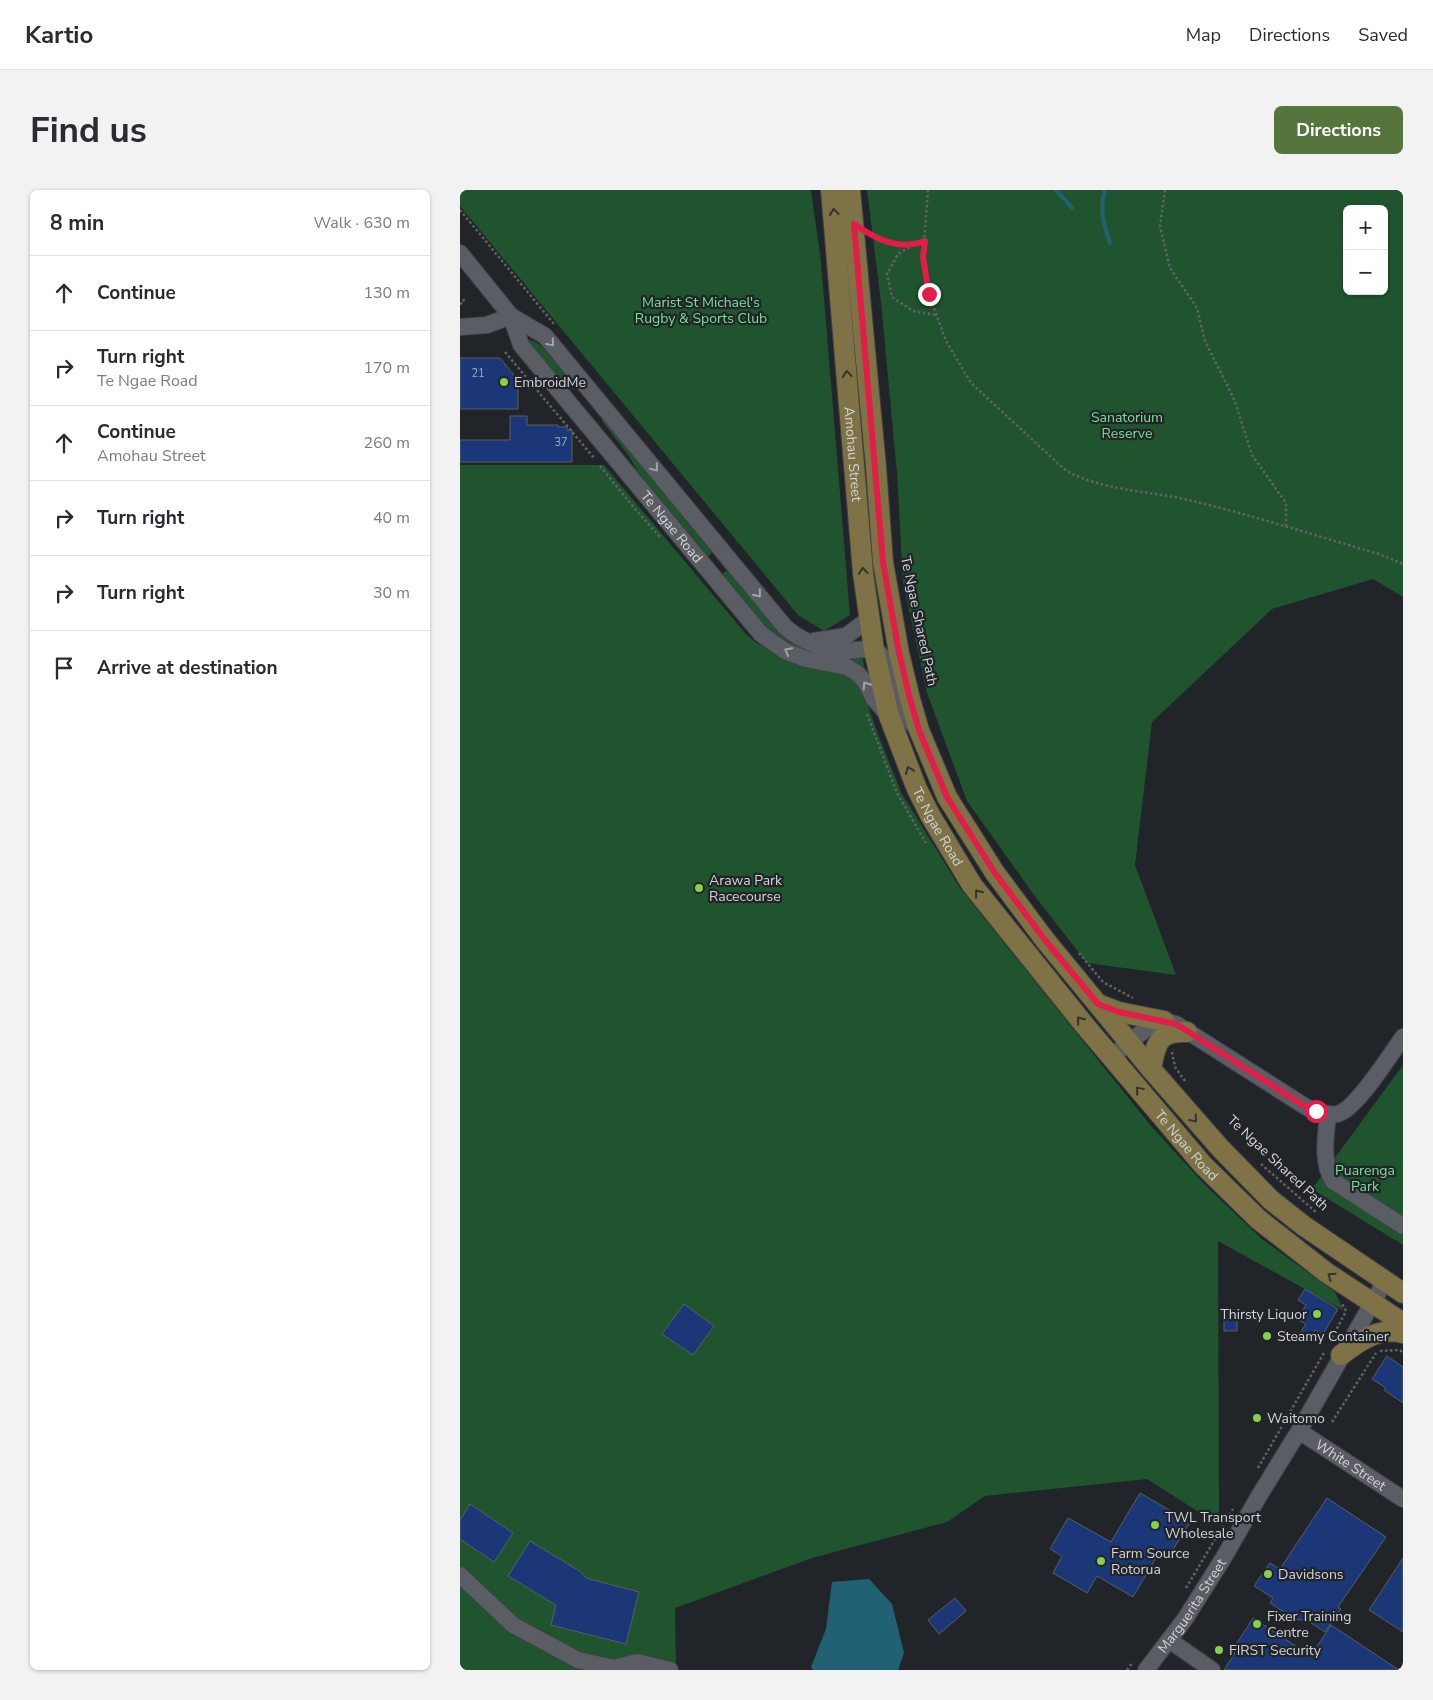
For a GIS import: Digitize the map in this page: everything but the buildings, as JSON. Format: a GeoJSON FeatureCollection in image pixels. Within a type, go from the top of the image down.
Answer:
{"type":"FeatureCollection","features":[{"type":"Feature","properties":{"kind":"main road","name":"Amohau Street"},"geometry":{"type":"LineString","coordinates":[[831,190],[862,563],[874,650],[889,716]]}},
{"type":"Feature","properties":{"kind":"main road","name":"Amohau Street"},"geometry":{"type":"LineString","coordinates":[[850,190],[883,562],[899,653],[919,730]]}},
{"type":"Feature","properties":{"kind":"main road","name":"Te Ngae Road"},"geometry":{"type":"LineString","coordinates":[[889,716],[917,789],[930,815],[972,885],[1203,1165],[1258,1219],[1327,1273],[1403,1323]]}},
{"type":"Feature","properties":{"kind":"main road","name":"Te Ngae Road"},"geometry":{"type":"LineString","coordinates":[[919,730],[938,780],[995,873],[1045,940],[1151,1069],[1221,1150],[1271,1200],[1326,1242],[1403,1294]]}},
{"type":"Feature","properties":{"kind":"main road"},"geometry":{"type":"LineString","coordinates":[[1098,1004],[1119,1012],[1164,1022]]}},
{"type":"Feature","properties":{"kind":"main road"},"geometry":{"type":"LineString","coordinates":[[1151,1069],[1156,1044],[1159,1039],[1169,1034],[1187,1032]]}},
{"type":"Feature","properties":{"kind":"main road"},"geometry":{"type":"LineString","coordinates":[[1341,1355],[1362,1339],[1378,1333],[1403,1333]]}},
{"type":"Feature","properties":{"kind":"street","name":"Te Ngae Road"},"geometry":{"type":"LineString","coordinates":[[460,253],[511,316],[522,345],[761,634],[785,651],[806,660],[847,667],[857,673],[866,684],[874,699],[889,716]]}},
{"type":"Feature","properties":{"kind":"street"},"geometry":{"type":"LineString","coordinates":[[460,327],[487,325],[511,316]]}},
{"type":"Feature","properties":{"kind":"street","name":"Te Ngae Road"},"geometry":{"type":"LineString","coordinates":[[511,316],[545,336],[785,627],[796,636],[824,648],[842,651],[874,650],[884,658],[890,667],[901,712],[919,730]]}},
{"type":"Feature","properties":{"kind":"street"},"geometry":{"type":"LineString","coordinates":[[586,422],[604,407]]}},
{"type":"Feature","properties":{"kind":"street"},"geometry":{"type":"LineString","coordinates":[[708,569],[726,556]]}},
{"type":"Feature","properties":{"kind":"street"},"geometry":{"type":"LineString","coordinates":[[809,642],[846,636],[869,619]]}},
{"type":"Feature","properties":{"kind":"street"},"geometry":{"type":"LineString","coordinates":[[1112,1057],[1147,1028],[1164,1022],[1176,1024],[1306,1107],[1328,1114],[1336,1114],[1343,1112],[1357,1100],[1403,1037]]}},
{"type":"Feature","properties":{"kind":"street"},"geometry":{"type":"LineString","coordinates":[[1328,1114],[1324,1146],[1329,1175],[1333,1181],[1403,1226]]}},
{"type":"Feature","properties":{"kind":"street","name":"Marguerita Street"},"geometry":{"type":"LineString","coordinates":[[1142,1663],[1169,1640],[1185,1619],[1299,1431],[1385,1281]]}},
{"type":"Feature","properties":{"kind":"street","name":"White Street"},"geometry":{"type":"LineString","coordinates":[[1299,1431],[1403,1499]]}},
{"type":"Feature","properties":{"kind":"street"},"geometry":{"type":"LineString","coordinates":[[460,1575],[513,1625],[578,1660],[614,1668],[637,1662],[670,1670]]}},
{"type":"Feature","properties":{"kind":"street"},"geometry":{"type":"LineString","coordinates":[[1169,1640],[1212,1670]]}},
{"type":"Feature","properties":{"kind":"path"},"geometry":{"type":"LineString","coordinates":[[928,190],[923,257],[929,294],[946,341],[971,383],[1064,469],[1074,475],[1102,484],[1192,500],[1379,554],[1403,564]]}},
{"type":"Feature","properties":{"kind":"path"},"geometry":{"type":"LineString","coordinates":[[1165,190],[1160,226],[1170,268],[1196,308],[1205,341],[1234,400],[1252,455],[1286,503],[1286,528]]}},
{"type":"Feature","properties":{"kind":"path"},"geometry":{"type":"LineString","coordinates":[[867,242],[866,233],[899,245],[914,245]]}},
{"type":"Feature","properties":{"kind":"path"},"geometry":{"type":"LineString","coordinates":[[925,241],[898,254],[887,274],[892,297],[913,312],[936,314]]}},
{"type":"Feature","properties":{"kind":"path"},"geometry":{"type":"LineString","coordinates":[[460,304],[464,302],[463,298]]}},
{"type":"Feature","properties":{"kind":"path"},"geometry":{"type":"LineString","coordinates":[[505,352],[665,543]]}},
{"type":"Feature","properties":{"kind":"path"},"geometry":{"type":"LineString","coordinates":[[864,708],[897,792],[929,848]]}},
{"type":"Feature","properties":{"kind":"path"},"geometry":{"type":"LineString","coordinates":[[1079,953],[1103,982],[1132,997],[1138,1004]]}},
{"type":"Feature","properties":{"kind":"path"},"geometry":{"type":"LineString","coordinates":[[1171,1045],[1176,1067],[1190,1087]]}},
{"type":"Feature","properties":{"kind":"path","name":"Te Ngae Shared Path"},"geometry":{"type":"LineString","coordinates":[[1254,1158],[1322,1218]]}},
{"type":"Feature","properties":{"kind":"path"},"geometry":{"type":"LineString","coordinates":[[1256,1470],[1312,1376],[1346,1311],[1341,1303]]}},
{"type":"Feature","properties":{"kind":"path"},"geometry":{"type":"LineString","coordinates":[[1332,1422],[1376,1351],[1399,1350],[1403,1352]]}},
{"type":"Feature","properties":{"kind":"path"},"geometry":{"type":"LineString","coordinates":[[1182,1594],[1233,1509]]}},
{"type":"Feature","properties":{"kind":"path"},"geometry":{"type":"LineString","coordinates":[[1127,1670],[1142,1663]]}},
{"type":"Feature","properties":{"kind":"green space","name":"Marist St Michael's Rugby & Sports Club"},"geometry":{"type":"Polygon","coordinates":[[[460,190],[811,190],[821,262],[850,615],[824,631],[798,615],[460,206],[460,190]]]}},
{"type":"Feature","properties":{"kind":"green space","name":"Sanatorium Reserve"},"geometry":{"type":"Polygon","coordinates":[[[867,190],[1403,190],[1403,597],[1373,579],[1272,609],[1152,722],[1135,865],[1176,975],[1087,963],[1034,895],[967,801],[927,693],[903,582],[897,474],[881,302],[867,190]]]}},
{"type":"Feature","properties":{"kind":"green space"},"geometry":{"type":"Polygon","coordinates":[[[527,339],[542,346],[576,386],[574,387],[556,375],[527,339]]]}},
{"type":"Feature","properties":{"kind":"green space"},"geometry":{"type":"Polygon","coordinates":[[[604,419],[711,548],[712,552],[709,556],[704,555],[644,481],[626,452],[602,421],[604,419]]]}},
{"type":"Feature","properties":{"kind":"green space","name":"Arawa Park Racecourse"},"geometry":{"type":"Polygon","coordinates":[[[460,465],[604,465],[745,633],[755,642],[799,664],[848,675],[857,683],[864,693],[901,792],[960,888],[1151,1126],[1207,1187],[1262,1239],[1335,1292],[1343,1310],[1218,1241],[1219,1525],[1147,1479],[985,1496],[947,1522],[812,1558],[675,1608],[676,1670],[460,1670],[460,465]]]}},
{"type":"Feature","properties":{"kind":"green space"},"geometry":{"type":"Polygon","coordinates":[[[726,571],[730,572],[777,630],[862,656],[865,670],[860,666],[812,659],[770,633],[723,576],[723,573],[726,571]]]}},
{"type":"Feature","properties":{"kind":"green space","name":"Puarenga Park"},"geometry":{"type":"Polygon","coordinates":[[[1403,1065],[1403,1245],[1312,1189],[1403,1065]]]}},
{"type":"Feature","properties":{"kind":"water"},"geometry":{"type":"Polygon","coordinates":[[[869,1579],[892,1604],[904,1653],[898,1670],[813,1670],[811,1667],[826,1629],[832,1582],[869,1579]]]}},
{"type":"Feature","properties":{"kind":"waterway"},"geometry":{"type":"LineString","coordinates":[[1056,190],[1072,208]]}},
{"type":"Feature","properties":{"kind":"waterway"},"geometry":{"type":"LineString","coordinates":[[1105,190],[1102,210],[1110,243]]}},
{"type":"Feature","properties":{"kind":"place","name":"EmbroidMe"},"geometry":{"type":"Point","coordinates":[504,382]}},
{"type":"Feature","properties":{"kind":"place","name":"Arawa Park Racecourse"},"geometry":{"type":"Point","coordinates":[699,888]}},
{"type":"Feature","properties":{"kind":"place","name":"Thirsty Liquor"},"geometry":{"type":"Point","coordinates":[1317,1314]}},
{"type":"Feature","properties":{"kind":"place","name":"Steamy Container"},"geometry":{"type":"Point","coordinates":[1267,1336]}},
{"type":"Feature","properties":{"kind":"place","name":"Waitomo"},"geometry":{"type":"Point","coordinates":[1257,1418]}},
{"type":"Feature","properties":{"kind":"place","name":"TWL Transport Wholesale"},"geometry":{"type":"Point","coordinates":[1155,1525]}},
{"type":"Feature","properties":{"kind":"place","name":"Farm Source Rotorua"},"geometry":{"type":"Point","coordinates":[1101,1561]}},
{"type":"Feature","properties":{"kind":"place","name":"Davidsons"},"geometry":{"type":"Point","coordinates":[1268,1574]}},
{"type":"Feature","properties":{"kind":"place","name":"Fixer Training Centre"},"geometry":{"type":"Point","coordinates":[1257,1624]}},
{"type":"Feature","properties":{"kind":"place","name":"FIRST Security"},"geometry":{"type":"Point","coordinates":[1219,1650]}},
{"type":"Feature","properties":{"kind":"route"},"geometry":{"type":"LineString","coordinates":[[929,294],[923,257],[925,241],[914,245],[899,245],[872,236],[854,224],[883,562],[899,653],[910,699],[919,730],[938,780],[995,873],[1045,940],[1098,1004],[1119,1012],[1176,1024],[1306,1107],[1316,1111]]}}]}
